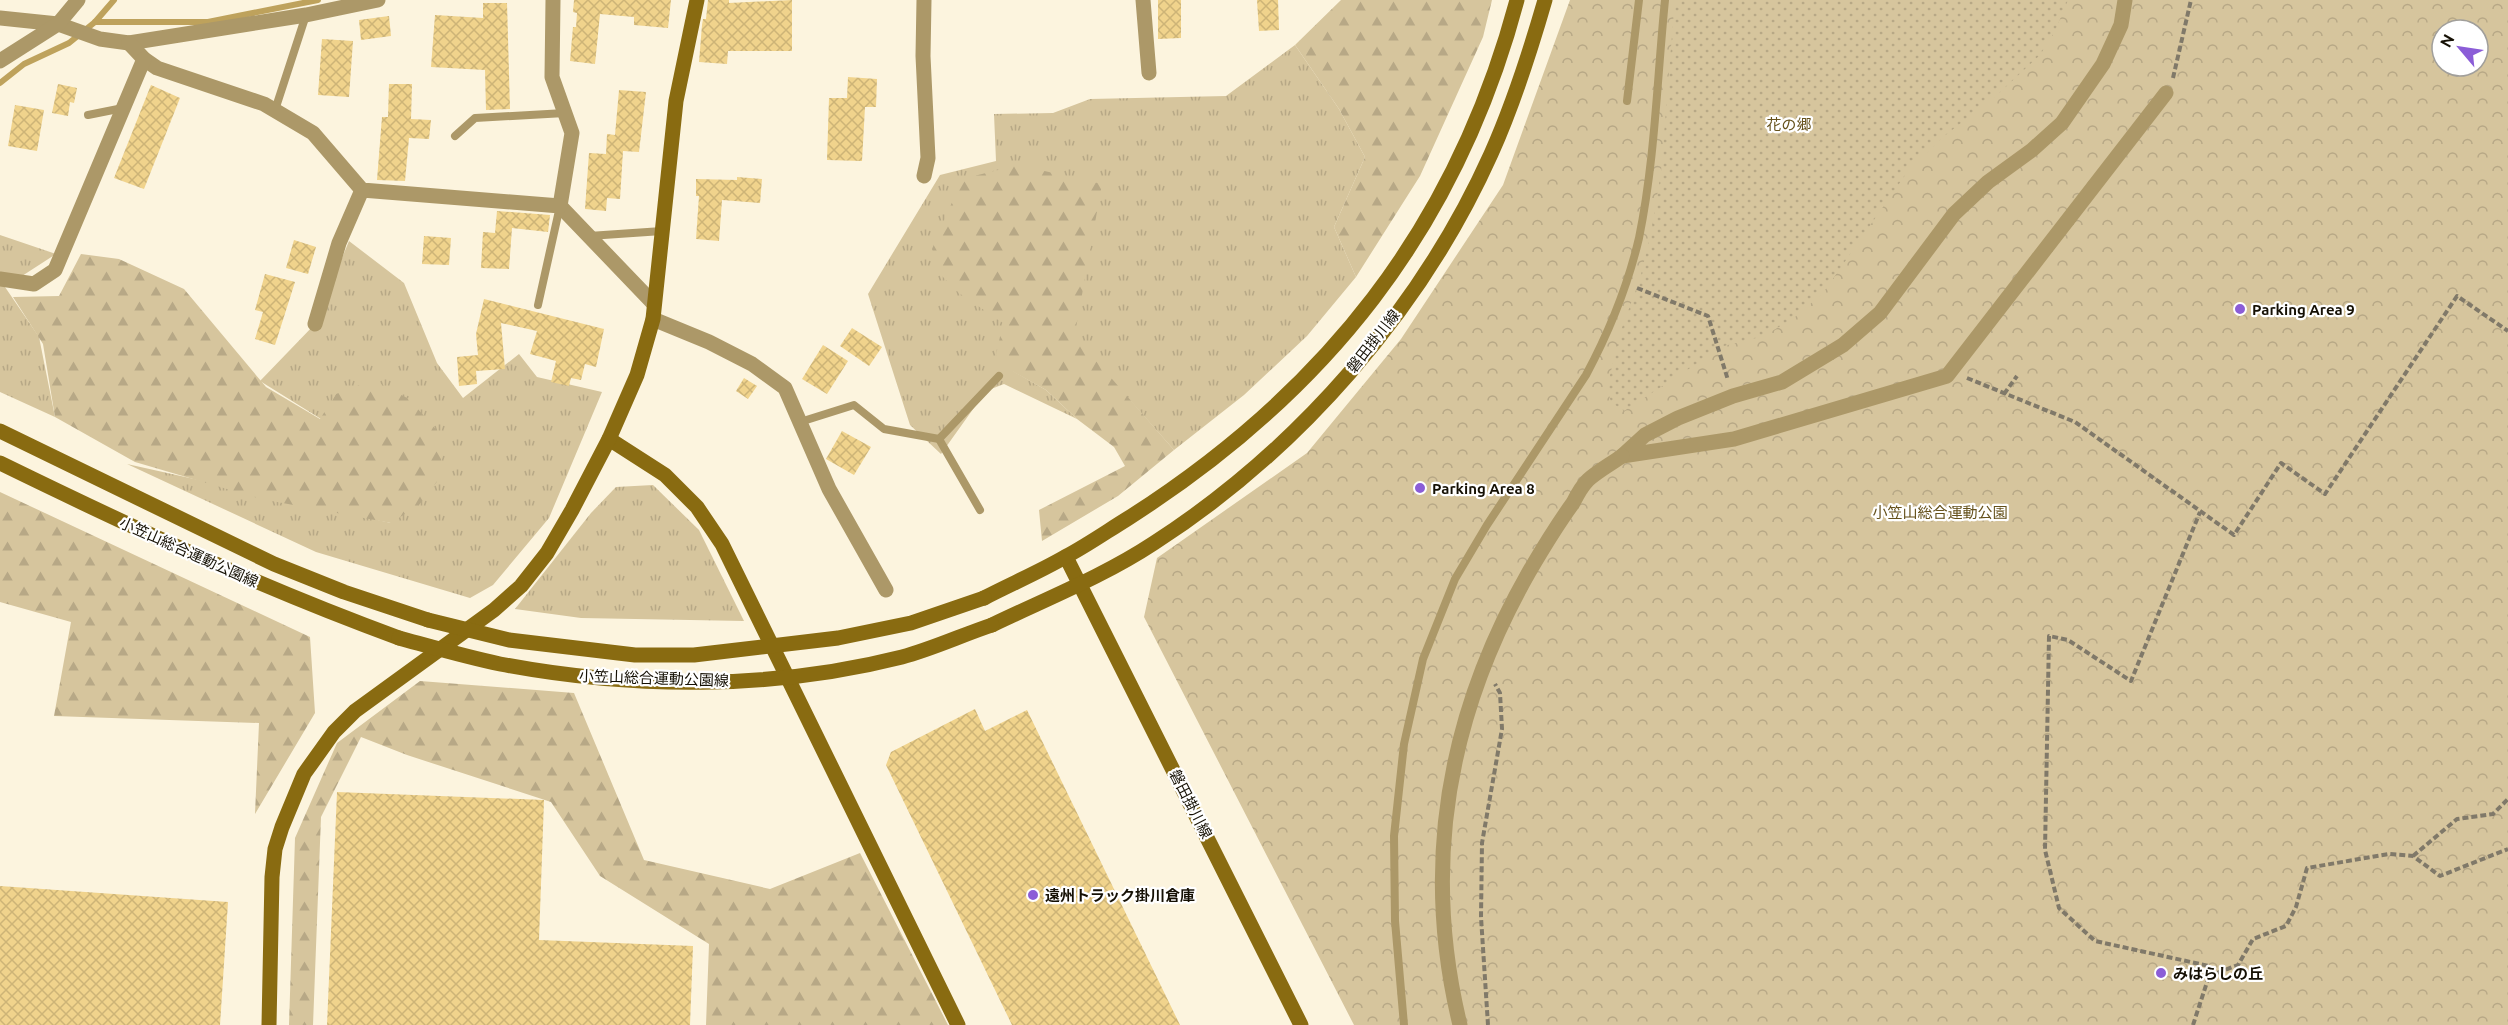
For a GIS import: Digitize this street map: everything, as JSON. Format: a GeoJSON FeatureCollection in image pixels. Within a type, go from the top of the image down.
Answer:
{"type":"FeatureCollection","features":[{"type":"Feature","properties":{"kind":"main road"},"geometry":{"type":"LineString","coordinates":[[269,1025],[272,877],[275,849],[304,774],[334,732],[355,711],[494,610],[521,586],[547,553],[572,510],[609,439],[637,375],[653,311],[676,101],[697,0]]}},
{"type":"Feature","properties":{"kind":"main road","name":"磐田掛川線"},"geometry":{"type":"LineString","coordinates":[[1301,1025],[1066,557],[1174,489],[1230,446],[1285,398],[1368,306],[1406,255],[1439,200],[1491,84],[1517,0]]}},
{"type":"Feature","properties":{"kind":"main road","name":"磐田掛川線"},"geometry":{"type":"LineString","coordinates":[[1080,583],[1152,544],[1209,505],[1261,464],[1307,420],[1389,323],[1430,265],[1491,154],[1534,38],[1545,0]]}},
{"type":"Feature","properties":{"kind":"main road","name":"小笠山総合運動公園線"},"geometry":{"type":"LineString","coordinates":[[0,431],[274,564],[344,592],[428,620],[509,640],[635,655],[694,655],[838,638],[910,623],[984,598],[1066,557]]}},
{"type":"Feature","properties":{"kind":"main road"},"geometry":{"type":"LineString","coordinates":[[609,439],[665,475],[696,507],[722,544],[958,1025]]}},
{"type":"Feature","properties":{"kind":"main road","name":"小笠山総合運動公園線"},"geometry":{"type":"LineString","coordinates":[[0,463],[249,580],[321,609],[399,638],[499,664],[560,674],[634,680],[747,681],[834,670],[903,656],[992,625],[1080,583]]}},
{"type":"Feature","properties":{"kind":"street"},"geometry":{"type":"LineString","coordinates":[[0,61],[63,25],[78,0]]}},
{"type":"Feature","properties":{"kind":"street"},"geometry":{"type":"LineString","coordinates":[[0,18],[63,25],[100,39],[129,43],[306,15],[378,0]]}},
{"type":"Feature","properties":{"kind":"street"},"geometry":{"type":"LineString","coordinates":[[553,0],[552,77],[572,133],[560,206]]}},
{"type":"Feature","properties":{"kind":"street"},"geometry":{"type":"LineString","coordinates":[[924,0],[923,56],[928,159],[924,176]]}},
{"type":"Feature","properties":{"kind":"street"},"geometry":{"type":"LineString","coordinates":[[1143,0],[1149,73]]}},
{"type":"Feature","properties":{"kind":"street"},"geometry":{"type":"LineString","coordinates":[[1460,1025],[1445,944],[1444,829],[1458,743],[1480,673],[1514,598],[1562,518],[1587,482],[1622,456],[1645,435],[1678,418],[1733,396],[1782,382],[1843,345],[1880,313],[1954,214],[1988,182],[2032,150],[2062,123],[2103,64],[2121,25],[2126,0]]}},
{"type":"Feature","properties":{"kind":"street"},"geometry":{"type":"LineString","coordinates":[[129,43],[144,59],[157,68],[264,104],[314,133],[362,190],[560,206],[589,236],[653,311],[752,364],[785,388],[829,489],[886,590]]}},
{"type":"Feature","properties":{"kind":"street"},"geometry":{"type":"LineString","coordinates":[[0,279],[33,284],[55,270],[144,59]]}},
{"type":"Feature","properties":{"kind":"street"},"geometry":{"type":"LineString","coordinates":[[1622,456],[1734,439],[1947,375],[2166,93]]}},
{"type":"Feature","properties":{"kind":"street"},"geometry":{"type":"LineString","coordinates":[[315,324],[339,243],[362,190]]}},
{"type":"Feature","properties":{"kind":"lane"},"geometry":{"type":"LineString","coordinates":[[1627,101],[1639,0]]}},
{"type":"Feature","properties":{"kind":"lane"},"geometry":{"type":"LineString","coordinates":[[1404,1025],[1395,921],[1394,836],[1404,744],[1423,659],[1455,579],[1487,525],[1586,375],[1599,350],[1626,284],[1638,240],[1650,175],[1665,0]]}},
{"type":"Feature","properties":{"kind":"lane"},"geometry":{"type":"LineString","coordinates":[[275,110],[306,15]]}},
{"type":"Feature","properties":{"kind":"lane"},"geometry":{"type":"LineString","coordinates":[[88,115],[123,108]]}},
{"type":"Feature","properties":{"kind":"lane"},"geometry":{"type":"LineString","coordinates":[[455,136],[475,118],[565,112]]}},
{"type":"Feature","properties":{"kind":"lane"},"geometry":{"type":"LineString","coordinates":[[538,304],[560,206]]}},
{"type":"Feature","properties":{"kind":"lane"},"geometry":{"type":"LineString","coordinates":[[589,236],[662,231]]}},
{"type":"Feature","properties":{"kind":"lane"},"geometry":{"type":"LineString","coordinates":[[939,439],[999,376]]}},
{"type":"Feature","properties":{"kind":"lane"},"geometry":{"type":"LineString","coordinates":[[800,422],[854,405],[884,429],[939,439],[980,510]]}},
{"type":"Feature","properties":{"kind":"path"},"geometry":{"type":"LineString","coordinates":[[2166,93],[2171,86],[2191,0]]}},
{"type":"Feature","properties":{"kind":"path"},"geometry":{"type":"LineString","coordinates":[[1626,284],[1708,316],[1733,396]]}},
{"type":"Feature","properties":{"kind":"path"},"geometry":{"type":"LineString","coordinates":[[1947,375],[1962,376],[2075,422],[2234,535],[2281,463],[2325,495],[2457,296],[2508,331]]}},
{"type":"Feature","properties":{"kind":"path"},"geometry":{"type":"LineString","coordinates":[[2004,394],[2017,376]]}},
{"type":"Feature","properties":{"kind":"path"},"geometry":{"type":"LineString","coordinates":[[2193,1025],[2209,976],[2209,966],[2095,941],[2059,908],[2045,850],[2049,636],[2068,640],[2131,681],[2200,512]]}},
{"type":"Feature","properties":{"kind":"path"},"geometry":{"type":"LineString","coordinates":[[1480,673],[1493,679],[1500,693],[1502,729],[1482,843],[1481,917],[1488,1025]]}},
{"type":"Feature","properties":{"kind":"path"},"geometry":{"type":"LineString","coordinates":[[2413,856],[2457,819],[2493,814],[2508,800]]}},
{"type":"Feature","properties":{"kind":"path"},"geometry":{"type":"LineString","coordinates":[[2209,976],[2238,965],[2253,939],[2286,926],[2296,907],[2307,868],[2389,854],[2413,856],[2440,876],[2508,849]]}},
{"type":"Feature","properties":{"kind":"green space"},"geometry":{"type":"Polygon","coordinates":[[[1341,0],[1492,0],[1483,37],[1420,176],[1356,277],[1334,227],[1365,157],[1339,109],[1295,45],[1341,0]]]}},
{"type":"Feature","properties":{"kind":"green space","name":"小笠山総合運動公園"},"geometry":{"type":"Polygon","coordinates":[[[1570,0],[2508,0],[2508,1025],[1354,1025],[1144,617],[1157,558],[1307,453],[1401,339],[1503,185],[1570,0]]]}},
{"type":"Feature","properties":{"kind":"green space","name":"花の郷"},"geometry":{"type":"Polygon","coordinates":[[[1680,0],[2068,0],[2055,31],[2040,55],[1996,96],[1943,137],[1908,171],[1823,293],[1795,317],[1764,336],[1724,346],[1624,411],[1611,402],[1607,388],[1620,333],[1640,279],[1652,227],[1661,172],[1674,10],[1680,0]]]}},
{"type":"Feature","properties":{"kind":"green space"},"geometry":{"type":"Polygon","coordinates":[[[1295,45],[1339,109],[1365,157],[1334,227],[1356,277],[1307,336],[1244,395],[1174,450],[1128,398],[1011,370],[1046,390],[1077,419],[1004,384],[986,391],[941,454],[910,425],[868,294],[940,175],[996,161],[994,114],[1053,113],[1090,99],[1226,96],[1295,45]]]}},
{"type":"Feature","properties":{"kind":"green space"},"geometry":{"type":"Polygon","coordinates":[[[1018,165],[1102,184],[1074,339],[1099,364],[1174,450],[1118,496],[1042,541],[1039,510],[1125,466],[1114,447],[1077,419],[1046,390],[1010,370],[996,355],[1003,323],[959,293],[941,275],[932,249],[962,179],[1018,165]]]}},
{"type":"Feature","properties":{"kind":"green space"},"geometry":{"type":"Polygon","coordinates":[[[0,235],[56,254],[5,287],[39,337],[55,417],[0,392],[0,235]]]}},
{"type":"Feature","properties":{"kind":"green space"},"geometry":{"type":"Polygon","coordinates":[[[349,241],[404,283],[437,363],[463,398],[519,354],[537,377],[602,392],[549,518],[493,585],[470,598],[316,552],[127,464],[391,523],[321,419],[260,381],[315,324],[349,241]]]}},
{"type":"Feature","properties":{"kind":"green space"},"geometry":{"type":"Polygon","coordinates":[[[81,254],[119,259],[184,289],[266,387],[320,419],[336,394],[373,380],[409,399],[440,434],[442,475],[419,505],[391,523],[261,499],[135,462],[55,417],[43,344],[13,297],[59,296],[81,254]]]}},
{"type":"Feature","properties":{"kind":"green space"},"geometry":{"type":"Polygon","coordinates":[[[653,485],[699,530],[744,621],[581,618],[515,609],[591,513],[616,487],[653,485]]]}},
{"type":"Feature","properties":{"kind":"green space"},"geometry":{"type":"Polygon","coordinates":[[[0,492],[310,637],[315,713],[255,814],[259,723],[54,716],[71,622],[0,602],[0,492]]]}},
{"type":"Feature","properties":{"kind":"green space"},"geometry":{"type":"Polygon","coordinates":[[[420,681],[574,693],[644,860],[770,889],[860,853],[948,1025],[706,1025],[709,944],[600,876],[551,802],[407,755],[361,737],[321,817],[313,1025],[289,1025],[295,838],[337,743],[420,681]]]}},
{"type":"Feature","properties":{"kind":"building"},"geometry":{"type":"Polygon","coordinates":[[[574,0],[671,0],[668,28],[634,25],[634,17],[600,14],[595,64],[570,61],[573,27],[576,27],[577,13],[573,12],[574,0]]]}},
{"type":"Feature","properties":{"kind":"building"},"geometry":{"type":"Polygon","coordinates":[[[708,0],[729,0],[729,3],[792,0],[792,51],[728,51],[727,64],[699,62],[702,25],[703,19],[706,19],[708,0]]]}},
{"type":"Feature","properties":{"kind":"building"},"geometry":{"type":"Polygon","coordinates":[[[1158,0],[1181,0],[1181,38],[1158,39],[1158,0]]]}},
{"type":"Feature","properties":{"kind":"building"},"geometry":{"type":"Polygon","coordinates":[[[1257,0],[1278,0],[1279,30],[1259,31],[1257,0]]]}},
{"type":"Feature","properties":{"kind":"building"},"geometry":{"type":"Polygon","coordinates":[[[483,3],[507,3],[510,109],[486,110],[485,70],[431,67],[435,15],[483,18],[483,3]]]}},
{"type":"Feature","properties":{"kind":"building"},"geometry":{"type":"Polygon","coordinates":[[[389,16],[391,36],[361,40],[359,20],[389,16]]]}},
{"type":"Feature","properties":{"kind":"building"},"geometry":{"type":"Polygon","coordinates":[[[322,39],[353,41],[349,97],[318,95],[322,39]]]}},
{"type":"Feature","properties":{"kind":"building"},"geometry":{"type":"Polygon","coordinates":[[[848,77],[877,79],[876,107],[865,107],[862,161],[827,160],[829,98],[847,98],[848,77]]]}},
{"type":"Feature","properties":{"kind":"building"},"geometry":{"type":"Polygon","coordinates":[[[58,84],[77,88],[74,103],[70,102],[68,116],[52,113],[58,84]]]}},
{"type":"Feature","properties":{"kind":"building"},"geometry":{"type":"Polygon","coordinates":[[[389,84],[412,84],[411,119],[431,120],[429,139],[409,138],[405,181],[377,180],[382,117],[388,117],[389,84]]]}},
{"type":"Feature","properties":{"kind":"building"},"geometry":{"type":"Polygon","coordinates":[[[151,85],[180,98],[144,189],[114,178],[151,85]]]}},
{"type":"Feature","properties":{"kind":"building"},"geometry":{"type":"Polygon","coordinates":[[[619,90],[646,92],[639,152],[623,151],[620,199],[607,198],[606,211],[585,209],[589,153],[606,154],[607,134],[615,135],[619,90]]]}},
{"type":"Feature","properties":{"kind":"building"},"geometry":{"type":"Polygon","coordinates":[[[15,105],[44,110],[37,151],[8,146],[15,105]]]}},
{"type":"Feature","properties":{"kind":"building"},"geometry":{"type":"Polygon","coordinates":[[[737,177],[762,179],[760,203],[722,200],[719,241],[696,239],[699,196],[696,196],[696,179],[737,180],[737,177]]]}},
{"type":"Feature","properties":{"kind":"building"},"geometry":{"type":"Polygon","coordinates":[[[497,211],[550,215],[548,232],[512,228],[509,269],[481,268],[483,232],[495,233],[497,211]]]}},
{"type":"Feature","properties":{"kind":"building"},"geometry":{"type":"Polygon","coordinates":[[[424,236],[451,238],[449,265],[422,264],[424,236]]]}},
{"type":"Feature","properties":{"kind":"building"},"geometry":{"type":"Polygon","coordinates":[[[294,240],[316,247],[308,274],[286,268],[294,240]]]}},
{"type":"Feature","properties":{"kind":"building"},"geometry":{"type":"Polygon","coordinates":[[[265,274],[295,282],[275,345],[255,339],[263,312],[255,310],[265,274]]]}},
{"type":"Feature","properties":{"kind":"building"},"geometry":{"type":"Polygon","coordinates":[[[484,299],[604,329],[596,367],[585,364],[581,380],[571,378],[569,386],[551,382],[556,361],[530,354],[537,331],[501,323],[505,369],[476,371],[477,384],[459,386],[457,357],[478,355],[476,334],[484,299]]]}},
{"type":"Feature","properties":{"kind":"building"},"geometry":{"type":"Polygon","coordinates":[[[852,328],[882,347],[869,366],[840,346],[852,328]]]}},
{"type":"Feature","properties":{"kind":"building"},"geometry":{"type":"Polygon","coordinates":[[[823,345],[848,361],[827,394],[802,379],[823,345]]]}},
{"type":"Feature","properties":{"kind":"building"},"geometry":{"type":"Polygon","coordinates":[[[744,378],[757,386],[748,399],[736,391],[744,378]]]}},
{"type":"Feature","properties":{"kind":"building"},"geometry":{"type":"Polygon","coordinates":[[[842,431],[871,447],[854,475],[826,459],[842,431]]]}},
{"type":"Feature","properties":{"kind":"building","name":"遠州トラック掛川倉庫"},"geometry":{"type":"Polygon","coordinates":[[[975,709],[985,731],[1027,710],[1180,1025],[1012,1025],[886,765],[891,752],[975,709]]]}},
{"type":"Feature","properties":{"kind":"building"},"geometry":{"type":"Polygon","coordinates":[[[337,792],[544,800],[539,940],[693,946],[690,1025],[327,1025],[337,792]]]}},
{"type":"Feature","properties":{"kind":"building"},"geometry":{"type":"Polygon","coordinates":[[[0,886],[228,902],[220,1025],[0,1025],[0,886]]]}},
{"type":"Feature","properties":{"kind":"waterway"},"geometry":{"type":"LineString","coordinates":[[0,83],[24,64],[69,43],[95,22],[114,0]]}},
{"type":"Feature","properties":{"kind":"waterway"},"geometry":{"type":"LineString","coordinates":[[95,22],[208,22],[318,0]]}},
{"type":"Feature","properties":{"kind":"place","name":"Parking Area 9"},"geometry":{"type":"Point","coordinates":[2240,309]}},
{"type":"Feature","properties":{"kind":"place","name":"Parking Area 8"},"geometry":{"type":"Point","coordinates":[1420,488]}},
{"type":"Feature","properties":{"kind":"place","name":"遠州トラック掛川倉庫"},"geometry":{"type":"Point","coordinates":[1033,895]}},
{"type":"Feature","properties":{"kind":"place","name":"みはらしの丘"},"geometry":{"type":"Point","coordinates":[2161,973]}}]}
